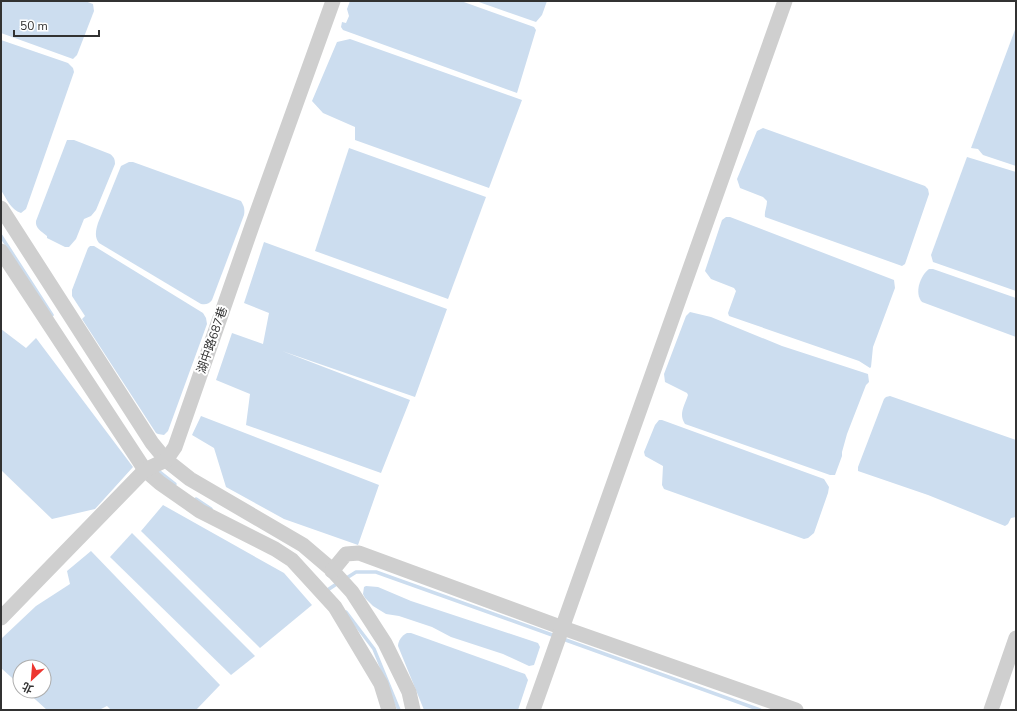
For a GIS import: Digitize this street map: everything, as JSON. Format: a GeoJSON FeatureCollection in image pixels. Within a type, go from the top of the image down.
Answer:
{"type":"FeatureCollection","features":[{"type":"Feature","properties":{"kind":"street","name":"湖中路687巷"},"geometry":{"type":"LineString","coordinates":[[166,460],[175,447],[252,226],[333,1]]}},
{"type":"Feature","properties":{"kind":"street"},"geometry":{"type":"LineString","coordinates":[[534,710],[785,1]]}},
{"type":"Feature","properties":{"kind":"street"},"geometry":{"type":"LineString","coordinates":[[1,208],[152,443],[166,460],[190,479],[303,545],[332,570],[352,592],[385,643],[409,692],[413,710]]}},
{"type":"Feature","properties":{"kind":"street"},"geometry":{"type":"LineString","coordinates":[[1,251],[145,470],[160,483],[200,511],[276,549],[292,560],[335,607],[381,684],[389,710]]}},
{"type":"Feature","properties":{"kind":"street"},"geometry":{"type":"LineString","coordinates":[[1,618],[145,470],[166,460]]}},
{"type":"Feature","properties":{"kind":"street"},"geometry":{"type":"LineString","coordinates":[[332,570],[346,554],[359,553],[563,628],[796,710]]}},
{"type":"Feature","properties":{"kind":"street"},"geometry":{"type":"LineString","coordinates":[[991,710],[1016,638]]}},
{"type":"Feature","properties":{"kind":"water"},"geometry":{"type":"Polygon","coordinates":[[[1,1],[85,1],[93,4],[94,11],[77,55],[73,59],[1,33],[1,1]]]}},
{"type":"Feature","properties":{"kind":"water"},"geometry":{"type":"Polygon","coordinates":[[[350,1],[461,1],[534,27],[536,30],[517,93],[343,30],[341,27],[342,22],[346,23],[349,16],[347,9],[350,1]]]}},
{"type":"Feature","properties":{"kind":"water"},"geometry":{"type":"Polygon","coordinates":[[[476,1],[547,1],[542,15],[536,22],[476,1]]]}},
{"type":"Feature","properties":{"kind":"water"},"geometry":{"type":"Polygon","coordinates":[[[1016,27],[1016,166],[983,155],[978,149],[971,148],[1016,27]]]}},
{"type":"Feature","properties":{"kind":"water"},"geometry":{"type":"Polygon","coordinates":[[[350,39],[522,100],[489,188],[355,140],[355,127],[323,113],[312,101],[337,42],[350,39]]]}},
{"type":"Feature","properties":{"kind":"water"},"geometry":{"type":"Polygon","coordinates":[[[1,40],[68,63],[73,68],[74,72],[26,209],[21,213],[12,207],[1,190],[1,40]]]}},
{"type":"Feature","properties":{"kind":"water"},"geometry":{"type":"Polygon","coordinates":[[[763,128],[925,186],[928,189],[929,194],[905,264],[902,266],[765,217],[767,201],[763,197],[740,188],[737,179],[757,131],[763,128]]]}},
{"type":"Feature","properties":{"kind":"water"},"geometry":{"type":"Polygon","coordinates":[[[67,140],[74,140],[110,154],[114,158],[115,164],[96,210],[91,216],[84,219],[76,239],[69,247],[65,247],[47,238],[47,236],[37,228],[36,221],[67,140]]]}},
{"type":"Feature","properties":{"kind":"water"},"geometry":{"type":"Polygon","coordinates":[[[349,148],[486,197],[448,299],[315,251],[349,148]]]}},
{"type":"Feature","properties":{"kind":"water"},"geometry":{"type":"Polygon","coordinates":[[[967,157],[1016,172],[1016,291],[933,262],[931,255],[967,157]]]}},
{"type":"Feature","properties":{"kind":"water"},"geometry":{"type":"Polygon","coordinates":[[[129,162],[133,162],[241,201],[244,206],[244,215],[212,300],[209,303],[201,304],[97,241],[96,233],[98,223],[121,166],[129,162]]]}},
{"type":"Feature","properties":{"kind":"water"},"geometry":{"type":"Polygon","coordinates":[[[726,217],[730,217],[894,280],[895,288],[873,347],[870,368],[859,361],[729,316],[728,313],[736,291],[734,288],[711,279],[705,271],[722,220],[726,217]]]}},
{"type":"Feature","properties":{"kind":"water"},"geometry":{"type":"Polygon","coordinates":[[[264,242],[447,309],[415,397],[282,351],[410,400],[381,473],[246,425],[250,394],[216,380],[232,333],[263,344],[269,313],[244,303],[264,242]]]}},
{"type":"Feature","properties":{"kind":"water"},"geometry":{"type":"Polygon","coordinates":[[[90,246],[94,246],[203,313],[206,318],[207,324],[168,431],[164,435],[156,433],[82,319],[85,316],[72,296],[72,290],[90,246]]]}},
{"type":"Feature","properties":{"kind":"water"},"geometry":{"type":"Polygon","coordinates":[[[929,269],[933,269],[1016,298],[1016,337],[922,302],[918,294],[918,289],[923,276],[929,269]]]}},
{"type":"Feature","properties":{"kind":"water"},"geometry":{"type":"Polygon","coordinates":[[[690,312],[711,317],[782,346],[868,374],[869,382],[866,385],[847,434],[842,456],[835,475],[830,475],[685,424],[682,413],[688,395],[687,393],[665,382],[664,374],[686,316],[690,312]]]}},
{"type":"Feature","properties":{"kind":"water"},"geometry":{"type":"Polygon","coordinates":[[[1,329],[26,348],[36,338],[133,467],[95,509],[52,519],[1,470],[1,329]]]}},
{"type":"Feature","properties":{"kind":"water"},"geometry":{"type":"Polygon","coordinates":[[[890,396],[1016,440],[1016,517],[1011,518],[1005,526],[928,495],[858,471],[858,467],[884,399],[890,396]]]}},
{"type":"Feature","properties":{"kind":"water"},"geometry":{"type":"Polygon","coordinates":[[[201,416],[379,485],[358,545],[284,519],[226,487],[214,448],[192,435],[201,416]]]}},
{"type":"Feature","properties":{"kind":"water"},"geometry":{"type":"Polygon","coordinates":[[[659,420],[824,479],[829,487],[828,493],[814,533],[808,538],[804,539],[664,489],[662,485],[663,466],[645,456],[644,452],[655,425],[659,420]]]}},
{"type":"Feature","properties":{"kind":"water"},"geometry":{"type":"Polygon","coordinates":[[[163,505],[284,573],[312,605],[260,648],[141,531],[163,505]]]}},
{"type":"Feature","properties":{"kind":"water"},"geometry":{"type":"Polygon","coordinates":[[[132,533],[255,656],[231,675],[110,557],[132,533]]]}},
{"type":"Feature","properties":{"kind":"water"},"geometry":{"type":"Polygon","coordinates":[[[91,551],[220,685],[196,710],[111,710],[107,706],[99,710],[47,710],[35,699],[52,699],[52,659],[12,659],[12,678],[1,668],[1,639],[36,606],[70,584],[67,571],[91,551]]]}},
{"type":"Feature","properties":{"kind":"water"},"geometry":{"type":"Polygon","coordinates":[[[364,587],[378,587],[411,601],[538,643],[540,647],[534,665],[529,666],[503,654],[451,637],[432,627],[399,616],[386,614],[373,606],[365,598],[363,594],[364,587]]]}},
{"type":"Feature","properties":{"kind":"water"},"geometry":{"type":"Polygon","coordinates":[[[411,633],[525,674],[528,680],[518,710],[424,710],[398,646],[403,635],[411,633]]]}},
{"type":"Feature","properties":{"kind":"waterway"},"geometry":{"type":"LineString","coordinates":[[1,236],[52,315]]}},
{"type":"Feature","properties":{"kind":"waterway"},"geometry":{"type":"LineString","coordinates":[[156,469],[175,484]]}},
{"type":"Feature","properties":{"kind":"waterway"},"geometry":{"type":"LineString","coordinates":[[196,499],[211,509]]}},
{"type":"Feature","properties":{"kind":"waterway"},"geometry":{"type":"LineString","coordinates":[[345,579],[356,572],[376,572],[555,636]]}},
{"type":"Feature","properties":{"kind":"waterway"},"geometry":{"type":"LineString","coordinates":[[329,589],[338,583]]}},
{"type":"Feature","properties":{"kind":"waterway"},"geometry":{"type":"LineString","coordinates":[[346,612],[374,649],[399,710]]}},
{"type":"Feature","properties":{"kind":"waterway"},"geometry":{"type":"LineString","coordinates":[[563,639],[760,710]]}}]}
